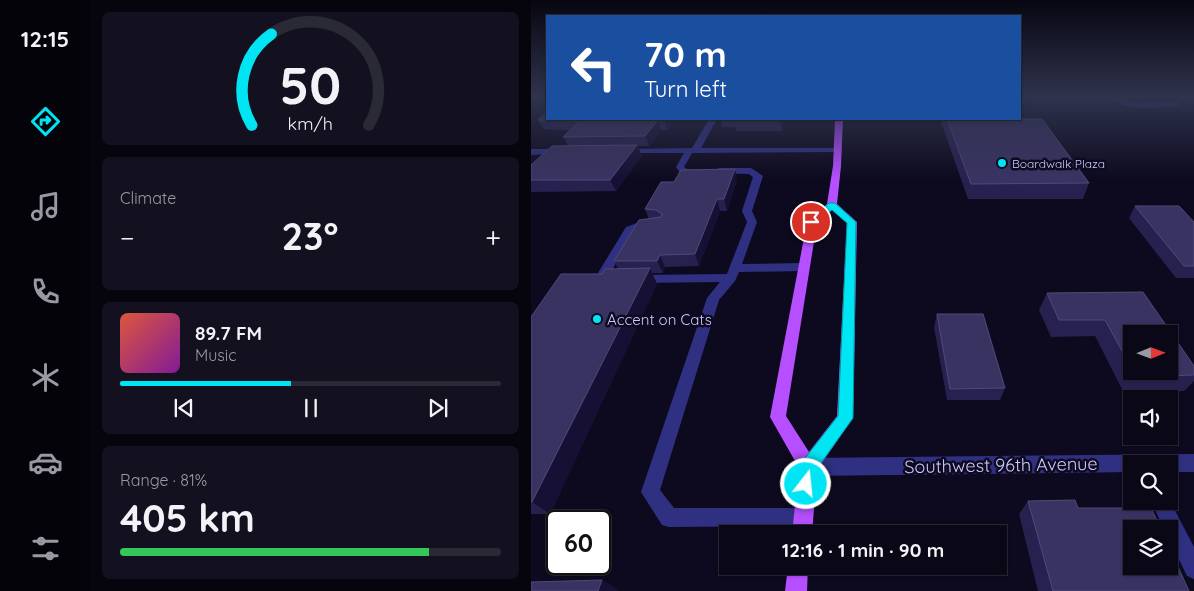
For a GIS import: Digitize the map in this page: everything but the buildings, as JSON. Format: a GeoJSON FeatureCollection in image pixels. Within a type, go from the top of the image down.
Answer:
{"type":"FeatureCollection","features":[{"type":"Feature","properties":{"kind":"main road"},"geometry":{"type":"LineString","coordinates":[[808,467],[778,416],[811,222],[832,205],[839,124]]}},
{"type":"Feature","properties":{"kind":"main road"},"geometry":{"type":"LineString","coordinates":[[803,525],[808,467],[845,418],[851,222],[832,205]]}},
{"type":"Feature","properties":{"kind":"main road"},"geometry":{"type":"LineString","coordinates":[[796,591],[798,575]]}},
{"type":"Feature","properties":{"kind":"street"},"geometry":{"type":"LineString","coordinates":[[710,124],[680,167],[684,172],[751,171],[758,176],[747,211],[752,222],[734,273],[713,298],[650,492],[669,518],[803,525]]}},
{"type":"Feature","properties":{"kind":"street"},"geometry":{"type":"LineString","coordinates":[[610,151],[838,150]]}},
{"type":"Feature","properties":{"kind":"street"},"geometry":{"type":"LineString","coordinates":[[531,152],[572,151]]}},
{"type":"Feature","properties":{"kind":"street"},"geometry":{"type":"LineString","coordinates":[[660,226],[637,226],[630,229],[604,273],[609,279],[734,273],[803,267]]}},
{"type":"Feature","properties":{"kind":"street","name":"Southwest 96th Avenue"},"geometry":{"type":"LineString","coordinates":[[1178,463],[1194,463]]}},
{"type":"Feature","properties":{"kind":"street","name":"Southwest 96th Avenue"},"geometry":{"type":"LineString","coordinates":[[808,467],[1123,464]]}},
{"type":"Feature","properties":{"kind":"street"},"geometry":{"type":"LineString","coordinates":[[1164,510],[1194,569]]}},
{"type":"Feature","properties":{"kind":"place","name":"Boardwalk Plaza"},"geometry":{"type":"Point","coordinates":[1002,163]}},
{"type":"Feature","properties":{"kind":"place","name":"Accent on Cats"},"geometry":{"type":"Point","coordinates":[597,319]}},
{"type":"Feature","properties":{"kind":"route"},"geometry":{"type":"LineString","coordinates":[[806,484],[808,467],[845,418],[851,222],[832,205],[811,222]]}}]}
